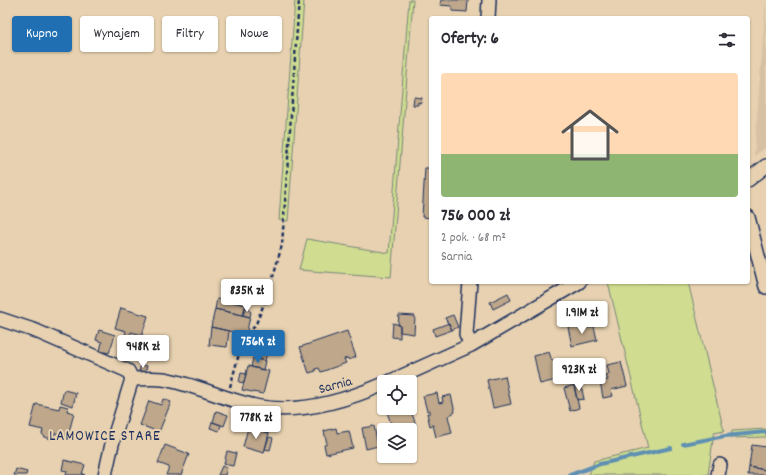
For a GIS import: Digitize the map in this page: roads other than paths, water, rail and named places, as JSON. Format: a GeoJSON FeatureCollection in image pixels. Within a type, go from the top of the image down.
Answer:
{"type":"FeatureCollection","features":[{"type":"Feature","properties":{"kind":"street"},"geometry":{"type":"LineString","coordinates":[[488,16],[489,0]]}},
{"type":"Feature","properties":{"kind":"street"},"geometry":{"type":"LineString","coordinates":[[750,178],[766,166]]}},
{"type":"Feature","properties":{"kind":"street"},"geometry":{"type":"LineString","coordinates":[[750,225],[766,287]]}},
{"type":"Feature","properties":{"kind":"street"},"geometry":{"type":"LineString","coordinates":[[470,284],[466,334],[471,345]]}},
{"type":"Feature","properties":{"kind":"street"},"geometry":{"type":"LineString","coordinates":[[405,375],[471,345],[576,284]]}},
{"type":"Feature","properties":{"kind":"street"},"geometry":{"type":"LineString","coordinates":[[0,319],[36,331],[128,370],[132,378],[112,444],[105,475]]}},
{"type":"Feature","properties":{"kind":"street","name":"Sarnia"},"geometry":{"type":"LineString","coordinates":[[132,378],[162,379],[260,407],[289,408],[336,401],[377,387]]}},
{"type":"Feature","properties":{"kind":"waterway"},"geometry":{"type":"LineString","coordinates":[[683,444],[725,436],[766,432]]}},
{"type":"Feature","properties":{"kind":"waterway"},"geometry":{"type":"LineString","coordinates":[[570,475],[600,464],[671,448]]}},
{"type":"Feature","properties":{"kind":"district","name":"LAMOWICE STARE"},"geometry":{"type":"Point","coordinates":[105,435]}}]}
